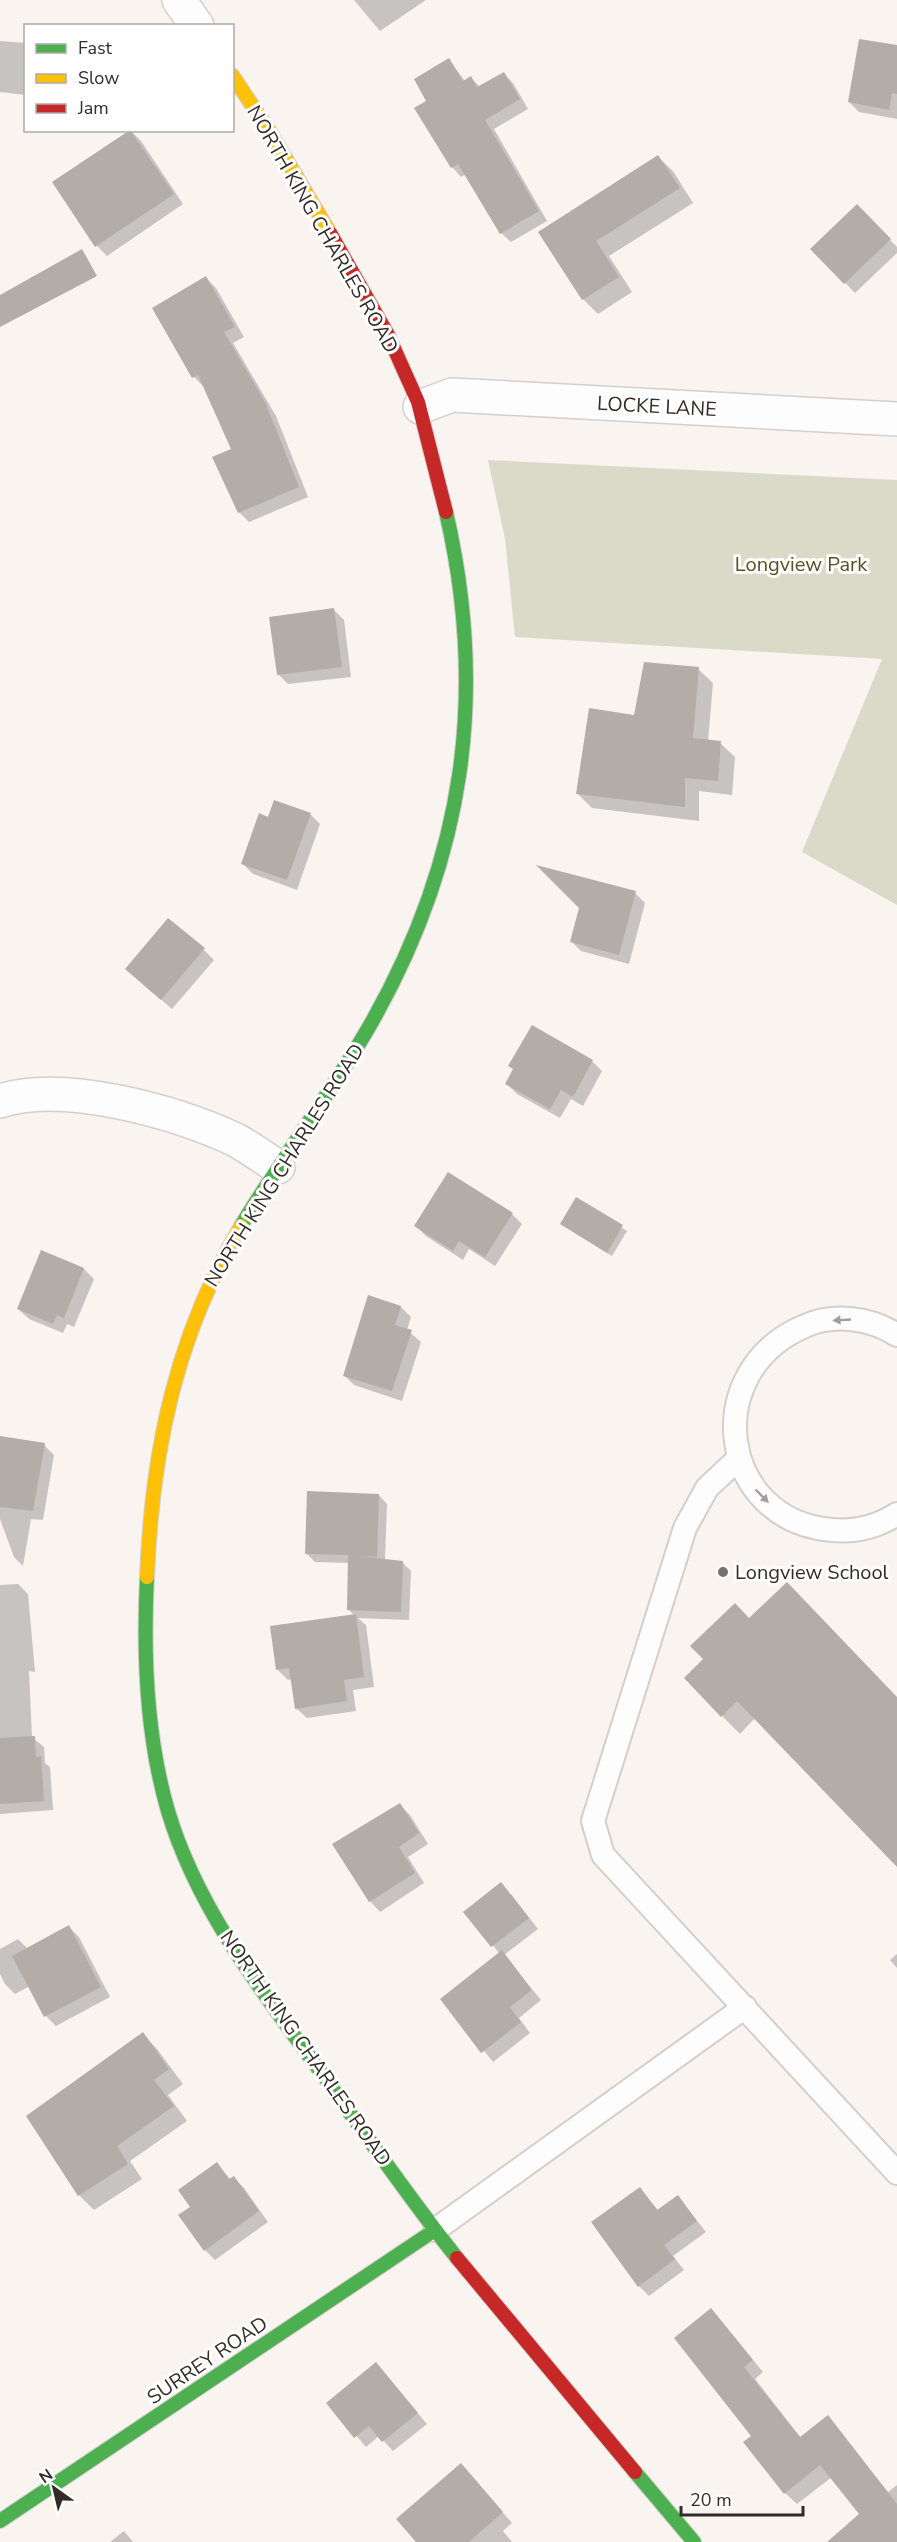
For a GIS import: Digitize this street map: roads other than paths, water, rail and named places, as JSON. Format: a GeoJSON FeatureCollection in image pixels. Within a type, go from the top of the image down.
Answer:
{"type":"FeatureCollection","features":[{"type":"Feature","properties":{"kind":"street"},"geometry":{"type":"LineString","coordinates":[[179,0],[196,24]]}},
{"type":"Feature","properties":{"kind":"street","name":"NORTH KING CHARLES ROAD"},"geometry":{"type":"LineString","coordinates":[[234,78],[265,121],[380,318],[420,407],[454,545],[465,625],[467,707],[460,778],[446,847],[409,944],[363,1037],[278,1167],[209,1282],[190,1332],[171,1397],[156,1479],[143,1627],[153,1735],[168,1812],[192,1873],[224,1933],[256,1982],[435,2230],[694,2542]]}},
{"type":"Feature","properties":{"kind":"street","name":"LOCKE LANE"},"geometry":{"type":"LineString","coordinates":[[420,407],[452,395],[897,419]]}},
{"type":"Feature","properties":{"kind":"street"},"geometry":{"type":"LineString","coordinates":[[0,1101],[15,1096],[72,1095],[179,1116],[238,1141],[278,1167]]}},
{"type":"Feature","properties":{"kind":"street","name":"SURREY ROAD"},"geometry":{"type":"LineString","coordinates":[[0,2521],[435,2230]]}},
{"type":"Feature","properties":{"kind":"lane"},"geometry":{"type":"LineString","coordinates":[[897,1335],[884,1326],[850,1318],[815,1322],[783,1335],[757,1359],[740,1389],[734,1424],[739,1458],[756,1490],[781,1514],[814,1529],[849,1531],[884,1523],[897,1514]]}},
{"type":"Feature","properties":{"kind":"lane"},"geometry":{"type":"LineString","coordinates":[[739,1458],[707,1488],[685,1527],[593,1821],[603,1855],[897,2173]]}},
{"type":"Feature","properties":{"kind":"lane"},"geometry":{"type":"LineString","coordinates":[[435,2230],[745,2007]]}},
{"type":"Feature","properties":{"kind":"place","name":"Longview School"},"geometry":{"type":"Point","coordinates":[723,1572]}},
{"type":"Feature","properties":{"kind":"park label","name":"Longview Park"},"geometry":{"type":"Point","coordinates":[801,564]}}]}
